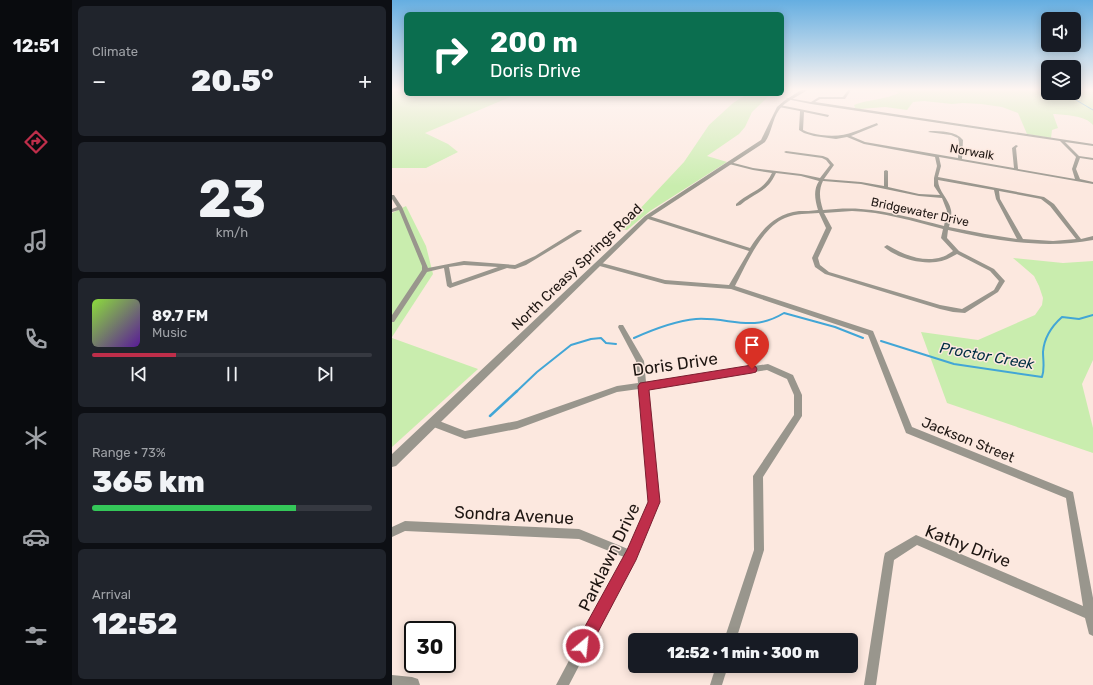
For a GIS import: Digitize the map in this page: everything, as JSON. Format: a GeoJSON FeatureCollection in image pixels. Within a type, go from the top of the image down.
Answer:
{"type":"FeatureCollection","features":[{"type":"Feature","properties":{"kind":"street","name":"North Creasy Springs Road"},"geometry":{"type":"LineString","coordinates":[[392,462],[647,217],[758,145],[767,136],[773,122]]}},
{"type":"Feature","properties":{"kind":"street"},"geometry":{"type":"LineString","coordinates":[[801,122],[801,130],[804,132],[827,137],[849,137],[877,124]]}},
{"type":"Feature","properties":{"kind":"street"},"geometry":{"type":"LineString","coordinates":[[939,122],[1093,145]]}},
{"type":"Feature","properties":{"kind":"street"},"geometry":{"type":"LineString","coordinates":[[930,132],[949,134],[958,137],[961,142],[960,160]]}},
{"type":"Feature","properties":{"kind":"street","name":"Norwalk"},"geometry":{"type":"LineString","coordinates":[[849,137],[864,143],[1093,183]]}},
{"type":"Feature","properties":{"kind":"street"},"geometry":{"type":"LineString","coordinates":[[1061,140],[1078,157],[1093,159]]}},
{"type":"Feature","properties":{"kind":"street"},"geometry":{"type":"LineString","coordinates":[[1016,146],[1014,148],[1016,170]]}},
{"type":"Feature","properties":{"kind":"street"},"geometry":{"type":"LineString","coordinates":[[786,152],[802,153],[827,159],[832,165],[819,184],[818,191],[821,211],[829,228],[816,254],[815,263],[820,269],[827,273],[954,310],[963,311],[996,291],[1002,281],[992,270],[957,252],[944,238],[949,211],[944,197],[936,186],[939,166],[937,156]]}},
{"type":"Feature","properties":{"kind":"street"},"geometry":{"type":"LineString","coordinates":[[1078,157],[1074,169],[1078,180]]}},
{"type":"Feature","properties":{"kind":"street"},"geometry":{"type":"LineString","coordinates":[[730,163],[753,169],[801,175],[822,180],[886,187],[919,195],[944,197]]}},
{"type":"Feature","properties":{"kind":"street"},"geometry":{"type":"LineString","coordinates":[[886,171],[886,187]]}},
{"type":"Feature","properties":{"kind":"street"},"geometry":{"type":"LineString","coordinates":[[738,205],[743,200],[761,191],[767,186],[774,172]]}},
{"type":"Feature","properties":{"kind":"street"},"geometry":{"type":"LineString","coordinates":[[936,178],[1036,196],[1052,205],[1080,241]]}},
{"type":"Feature","properties":{"kind":"street"},"geometry":{"type":"LineString","coordinates":[[996,189],[998,200],[1021,241]]}},
{"type":"Feature","properties":{"kind":"street"},"geometry":{"type":"LineString","coordinates":[[392,196],[400,207],[425,266],[425,270],[392,320]]}},
{"type":"Feature","properties":{"kind":"street"},"geometry":{"type":"LineString","coordinates":[[392,211],[400,207]]}},
{"type":"Feature","properties":{"kind":"street","name":"Bridgewater Drive"},"geometry":{"type":"LineString","coordinates":[[731,287],[752,250],[775,222],[786,216],[799,213],[856,210],[874,212],[946,228],[1021,241],[1050,243],[1080,241],[1093,238]]}},
{"type":"Feature","properties":{"kind":"street"},"geometry":{"type":"LineString","coordinates":[[647,217],[752,250]]}},
{"type":"Feature","properties":{"kind":"street"},"geometry":{"type":"LineString","coordinates":[[425,270],[464,263],[514,267],[524,264],[579,231]]}},
{"type":"Feature","properties":{"kind":"street"},"geometry":{"type":"LineString","coordinates":[[887,247],[894,252],[927,261],[943,259],[957,252]]}},
{"type":"Feature","properties":{"kind":"street","name":"Jackson Street"},"geometry":{"type":"LineString","coordinates":[[598,264],[666,282],[731,287],[871,333],[909,430],[1070,495],[1093,630]]}},
{"type":"Feature","properties":{"kind":"street"},"geometry":{"type":"LineString","coordinates":[[446,266],[450,286],[507,266]]}},
{"type":"Feature","properties":{"kind":"street","name":"Parklawn Drive"},"geometry":{"type":"LineString","coordinates":[[562,685],[631,555],[654,502],[640,361],[621,327]]}},
{"type":"Feature","properties":{"kind":"street","name":"Doris Drive"},"geometry":{"type":"LineString","coordinates":[[434,423],[465,435],[517,425],[617,389],[768,367],[790,377],[798,395],[798,416],[758,476],[759,550],[732,633]]}},
{"type":"Feature","properties":{"kind":"street","name":"Sondra Avenue"},"geometry":{"type":"LineString","coordinates":[[392,532],[404,526],[580,534],[631,555]]}},
{"type":"Feature","properties":{"kind":"street","name":"Kathy Drive"},"geometry":{"type":"LineString","coordinates":[[870,685],[889,556],[916,540],[1090,614]]}},
{"type":"Feature","properties":{"kind":"street"},"geometry":{"type":"LineString","coordinates":[[716,685],[720,673]]}},
{"type":"Feature","properties":{"kind":"street"},"geometry":{"type":"LineString","coordinates":[[392,683],[412,685]]}},
{"type":"Feature","properties":{"kind":"green space"},"geometry":{"type":"Polygon","coordinates":[[[392,122],[451,122],[425,133],[448,144],[458,152],[426,168],[392,168],[392,122]]]}},
{"type":"Feature","properties":{"kind":"green space"},"geometry":{"type":"Polygon","coordinates":[[[712,122],[747,122],[739,134],[707,156],[727,162],[650,211],[627,230],[621,229],[684,162],[712,122]]]}},
{"type":"Feature","properties":{"kind":"green space"},"geometry":{"type":"Polygon","coordinates":[[[1022,122],[1056,122],[1058,128],[1052,130],[1051,138],[1027,134],[1022,122]]]}},
{"type":"Feature","properties":{"kind":"green space"},"geometry":{"type":"Polygon","coordinates":[[[406,206],[426,246],[433,274],[392,337],[392,213],[406,206]]]}},
{"type":"Feature","properties":{"kind":"green space"},"geometry":{"type":"Polygon","coordinates":[[[1013,258],[1063,263],[1093,261],[1093,360],[1082,384],[1093,428],[1093,453],[947,403],[921,332],[978,340],[1035,315],[1042,305],[1043,298],[1039,286],[1034,276],[1013,258]]]}},
{"type":"Feature","properties":{"kind":"green space"},"geometry":{"type":"Polygon","coordinates":[[[392,338],[478,369],[392,447],[392,338]]]}},
{"type":"Feature","properties":{"kind":"waterway","name":"Proctor Creek"},"geometry":{"type":"LineString","coordinates":[[634,338],[664,326],[688,320],[708,319],[751,323],[772,319],[784,313],[835,327],[863,338]]}},
{"type":"Feature","properties":{"kind":"waterway","name":"Proctor Creek"},"geometry":{"type":"LineString","coordinates":[[881,341],[954,364],[1042,377],[1044,368],[1044,347],[1047,337],[1055,324],[1062,317],[1079,319],[1093,315]]}},
{"type":"Feature","properties":{"kind":"waterway","name":"Proctor Creek"},"geometry":{"type":"LineString","coordinates":[[516,392],[537,372],[571,345],[591,339],[601,338],[606,343],[616,344]]}},
{"type":"Feature","properties":{"kind":"waterway","name":"Proctor Creek"},"geometry":{"type":"LineString","coordinates":[[490,416],[517,391]]}},
{"type":"Feature","properties":{"kind":"route"},"geometry":{"type":"LineString","coordinates":[[583,646],[631,555],[654,502],[643,386],[752,369]]}}]}
